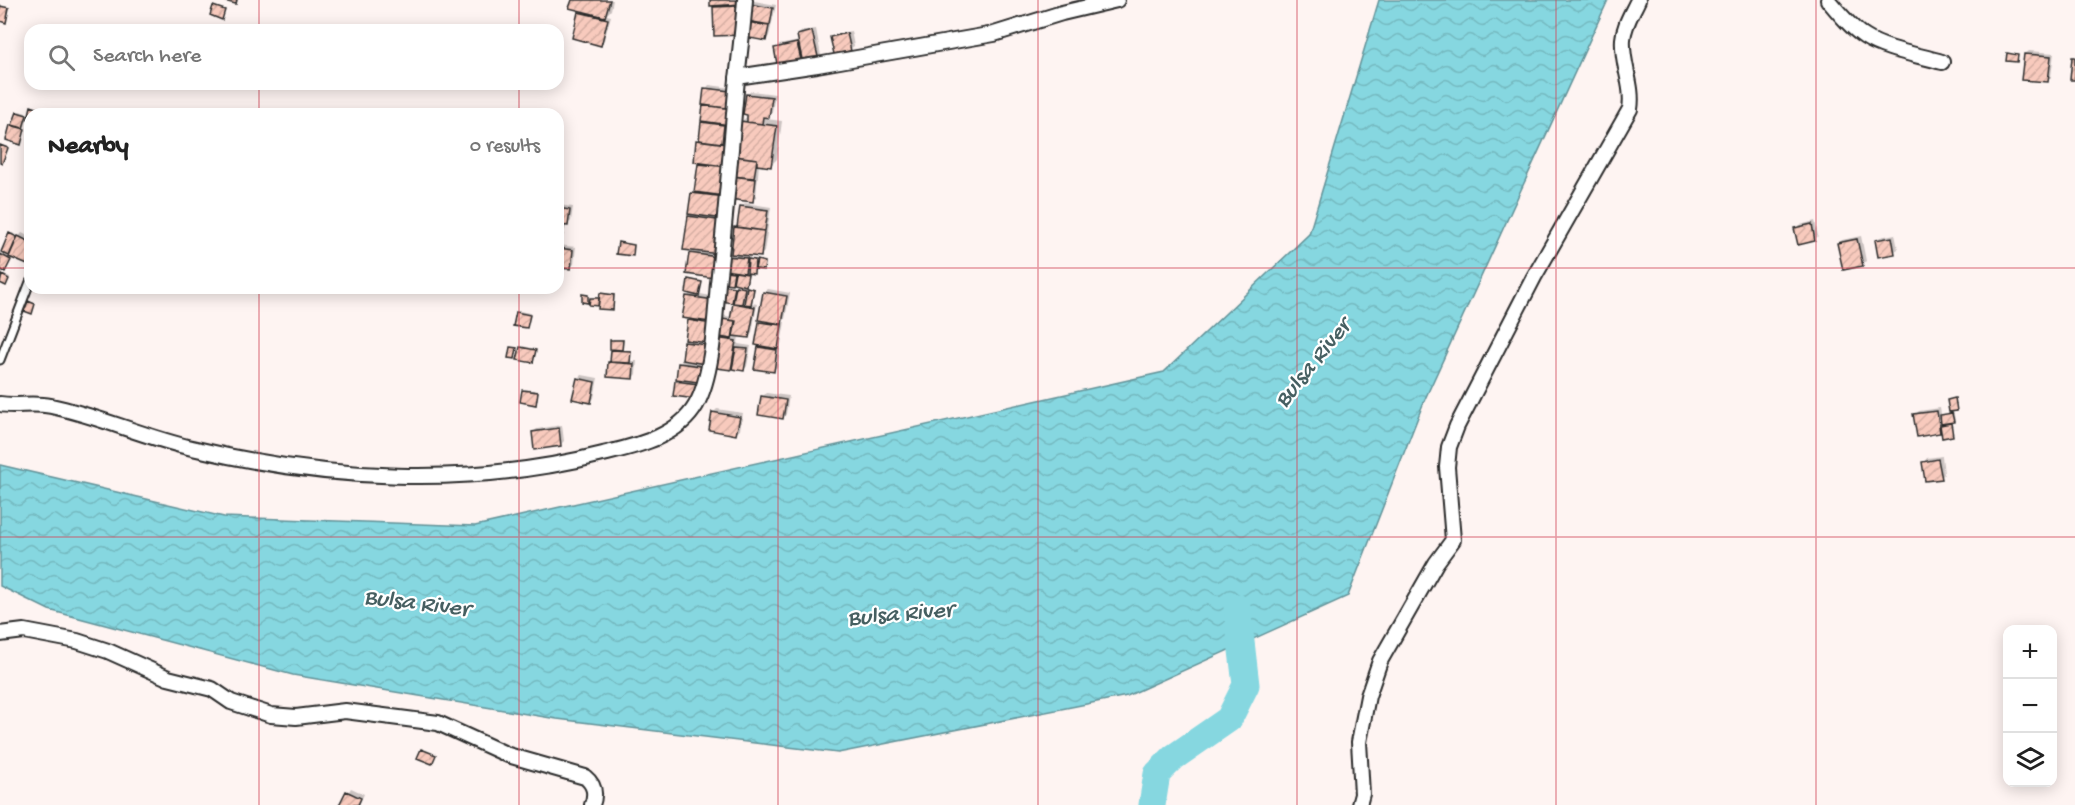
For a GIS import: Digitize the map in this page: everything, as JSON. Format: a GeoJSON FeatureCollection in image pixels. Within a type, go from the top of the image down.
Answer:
{"type":"FeatureCollection","features":[{"type":"Feature","properties":{"kind":"street"},"geometry":{"type":"LineString","coordinates":[[0,404],[34,403],[76,412],[152,438],[237,458],[281,466],[375,475],[462,474],[543,466],[612,452],[642,444],[663,435],[686,418],[696,405],[708,367],[726,216],[745,0]]}},
{"type":"Feature","properties":{"kind":"street"},"geometry":{"type":"LineString","coordinates":[[737,77],[994,34],[1062,13],[1117,0]]}},
{"type":"Feature","properties":{"kind":"street"},"geometry":{"type":"LineString","coordinates":[[1359,805],[1362,794],[1359,742],[1368,696],[1380,660],[1436,563],[1453,540],[1447,467],[1449,447],[1457,426],[1534,277],[1630,109],[1632,96],[1623,41],[1625,27],[1638,0]]}},
{"type":"Feature","properties":{"kind":"street"},"geometry":{"type":"LineString","coordinates":[[1828,0],[1865,37],[1942,62]]}},
{"type":"Feature","properties":{"kind":"street"},"geometry":{"type":"LineString","coordinates":[[0,634],[24,631],[77,641],[108,651],[168,678],[212,689],[231,702],[271,715],[296,717],[345,711],[438,723],[508,755],[585,777],[591,782],[596,795],[592,805]]}},
{"type":"Feature","properties":{"kind":"lane"},"geometry":{"type":"LineString","coordinates":[[0,360],[25,294]]}},
{"type":"Feature","properties":{"kind":"water","name":"Bulsa River"},"geometry":{"type":"Polygon","coordinates":[[[1379,0],[1608,0],[1425,399],[1348,596],[1127,696],[838,753],[557,719],[293,675],[49,610],[0,586],[0,465],[224,517],[475,526],[1164,372],[1309,234],[1379,0]]]}},
{"type":"Feature","properties":{"kind":"building"},"geometry":{"type":"Polygon","coordinates":[[[220,0],[237,0],[236,4],[220,0]]]}},
{"type":"Feature","properties":{"kind":"building"},"geometry":{"type":"Polygon","coordinates":[[[572,0],[610,0],[605,17],[569,8],[572,0]]]}},
{"type":"Feature","properties":{"kind":"building"},"geometry":{"type":"Polygon","coordinates":[[[710,0],[744,0],[744,4],[710,6],[710,0]]]}},
{"type":"Feature","properties":{"kind":"building"},"geometry":{"type":"Polygon","coordinates":[[[749,4],[773,8],[770,25],[747,21],[749,4]]]}},
{"type":"Feature","properties":{"kind":"building"},"geometry":{"type":"Polygon","coordinates":[[[0,6],[9,8],[6,23],[0,21],[0,6]]]}},
{"type":"Feature","properties":{"kind":"building"},"geometry":{"type":"Polygon","coordinates":[[[213,6],[225,10],[222,20],[210,15],[213,6]]]}},
{"type":"Feature","properties":{"kind":"building"},"geometry":{"type":"Polygon","coordinates":[[[740,6],[741,35],[714,36],[713,7],[740,6]]]}},
{"type":"Feature","properties":{"kind":"building"},"geometry":{"type":"Polygon","coordinates":[[[578,12],[608,19],[601,46],[572,38],[578,12]]]}},
{"type":"Feature","properties":{"kind":"building"},"geometry":{"type":"Polygon","coordinates":[[[747,22],[769,26],[766,41],[744,37],[747,22]]]}},
{"type":"Feature","properties":{"kind":"building"},"geometry":{"type":"Polygon","coordinates":[[[812,31],[819,61],[803,64],[797,35],[812,31]]]}},
{"type":"Feature","properties":{"kind":"building"},"geometry":{"type":"Polygon","coordinates":[[[847,33],[851,51],[834,54],[830,37],[847,33]]]}},
{"type":"Feature","properties":{"kind":"building"},"geometry":{"type":"Polygon","coordinates":[[[797,43],[802,64],[778,69],[774,48],[797,43]]]}},
{"type":"Feature","properties":{"kind":"building"},"geometry":{"type":"Polygon","coordinates":[[[2007,53],[2018,55],[2017,62],[2006,61],[2007,53]]]}},
{"type":"Feature","properties":{"kind":"building"},"geometry":{"type":"Polygon","coordinates":[[[2024,54],[2051,56],[2048,82],[2021,80],[2024,54]]]}},
{"type":"Feature","properties":{"kind":"building"},"geometry":{"type":"Polygon","coordinates":[[[2072,57],[2075,57],[2075,80],[2070,80],[2072,57]]]}},
{"type":"Feature","properties":{"kind":"building"},"geometry":{"type":"Polygon","coordinates":[[[704,88],[730,91],[727,108],[702,105],[704,88]]]}},
{"type":"Feature","properties":{"kind":"building"},"geometry":{"type":"Polygon","coordinates":[[[746,94],[772,97],[769,118],[763,117],[762,124],[747,122],[747,115],[743,114],[746,94]]]}},
{"type":"Feature","properties":{"kind":"building"},"geometry":{"type":"Polygon","coordinates":[[[703,105],[732,109],[730,125],[701,121],[703,105]]]}},
{"type":"Feature","properties":{"kind":"building"},"geometry":{"type":"Polygon","coordinates":[[[17,112],[24,114],[23,128],[12,125],[17,112]]]}},
{"type":"Feature","properties":{"kind":"building"},"geometry":{"type":"Polygon","coordinates":[[[740,121],[777,126],[771,167],[757,165],[757,159],[735,156],[740,121]]]}},
{"type":"Feature","properties":{"kind":"building"},"geometry":{"type":"Polygon","coordinates":[[[701,122],[724,125],[722,143],[699,140],[701,122]]]}},
{"type":"Feature","properties":{"kind":"building"},"geometry":{"type":"Polygon","coordinates":[[[10,125],[24,129],[21,145],[6,140],[10,125]]]}},
{"type":"Feature","properties":{"kind":"building"},"geometry":{"type":"Polygon","coordinates":[[[696,140],[727,144],[724,166],[694,162],[696,140]]]}},
{"type":"Feature","properties":{"kind":"building"},"geometry":{"type":"Polygon","coordinates":[[[0,145],[8,148],[2,164],[0,163],[0,145]]]}},
{"type":"Feature","properties":{"kind":"building"},"geometry":{"type":"Polygon","coordinates":[[[733,156],[757,159],[754,178],[731,176],[733,156]]]}},
{"type":"Feature","properties":{"kind":"building"},"geometry":{"type":"Polygon","coordinates":[[[698,164],[729,167],[725,196],[694,192],[698,164]]]}},
{"type":"Feature","properties":{"kind":"building"},"geometry":{"type":"Polygon","coordinates":[[[731,176],[756,179],[753,202],[728,199],[731,176]]]}},
{"type":"Feature","properties":{"kind":"building"},"geometry":{"type":"Polygon","coordinates":[[[691,193],[726,197],[724,219],[688,214],[691,193]]]}},
{"type":"Feature","properties":{"kind":"building"},"geometry":{"type":"Polygon","coordinates":[[[740,206],[768,210],[765,231],[737,227],[740,206]]]}},
{"type":"Feature","properties":{"kind":"building"},"geometry":{"type":"Polygon","coordinates":[[[564,209],[570,210],[568,226],[564,226],[564,209]]]}},
{"type":"Feature","properties":{"kind":"building"},"geometry":{"type":"Polygon","coordinates":[[[688,216],[724,221],[720,254],[683,250],[688,216]]]}},
{"type":"Feature","properties":{"kind":"building"},"geometry":{"type":"Polygon","coordinates":[[[1812,224],[1815,241],[1798,245],[1794,228],[1812,224]]]}},
{"type":"Feature","properties":{"kind":"building"},"geometry":{"type":"Polygon","coordinates":[[[734,227],[764,231],[761,257],[731,254],[734,227]]]}},
{"type":"Feature","properties":{"kind":"building"},"geometry":{"type":"Polygon","coordinates":[[[9,233],[17,237],[9,256],[1,252],[9,233]]]}},
{"type":"Feature","properties":{"kind":"building"},"geometry":{"type":"Polygon","coordinates":[[[18,236],[24,239],[24,263],[9,257],[18,236]]]}},
{"type":"Feature","properties":{"kind":"building"},"geometry":{"type":"Polygon","coordinates":[[[1892,237],[1895,254],[1878,257],[1875,240],[1892,237]]]}},
{"type":"Feature","properties":{"kind":"building"},"geometry":{"type":"Polygon","coordinates":[[[1857,239],[1863,266],[1843,270],[1837,243],[1857,239]]]}},
{"type":"Feature","properties":{"kind":"building"},"geometry":{"type":"Polygon","coordinates":[[[618,242],[634,245],[633,256],[616,254],[618,242]]]}},
{"type":"Feature","properties":{"kind":"building"},"geometry":{"type":"Polygon","coordinates":[[[564,249],[573,250],[571,269],[564,268],[564,249]]]}},
{"type":"Feature","properties":{"kind":"building"},"geometry":{"type":"Polygon","coordinates":[[[689,253],[718,257],[714,278],[686,274],[689,253]]]}},
{"type":"Feature","properties":{"kind":"building"},"geometry":{"type":"Polygon","coordinates":[[[0,254],[11,260],[5,272],[0,269],[0,254]]]}},
{"type":"Feature","properties":{"kind":"building"},"geometry":{"type":"Polygon","coordinates":[[[726,256],[747,258],[745,273],[724,270],[726,256]]]}},
{"type":"Feature","properties":{"kind":"building"},"geometry":{"type":"Polygon","coordinates":[[[748,259],[755,260],[754,274],[747,273],[748,259]]]}},
{"type":"Feature","properties":{"kind":"building"},"geometry":{"type":"Polygon","coordinates":[[[757,260],[765,262],[764,270],[755,269],[757,260]]]}},
{"type":"Feature","properties":{"kind":"building"},"geometry":{"type":"Polygon","coordinates":[[[725,271],[734,272],[732,284],[724,283],[725,271]]]}},
{"type":"Feature","properties":{"kind":"building"},"geometry":{"type":"Polygon","coordinates":[[[735,272],[748,274],[746,286],[733,283],[735,272]]]}},
{"type":"Feature","properties":{"kind":"building"},"geometry":{"type":"Polygon","coordinates":[[[2,275],[9,279],[6,286],[0,283],[2,275]]]}},
{"type":"Feature","properties":{"kind":"building"},"geometry":{"type":"Polygon","coordinates":[[[688,279],[702,282],[699,296],[686,293],[688,279]]]}},
{"type":"Feature","properties":{"kind":"building"},"geometry":{"type":"Polygon","coordinates":[[[722,285],[735,287],[732,303],[720,301],[722,285]]]}},
{"type":"Feature","properties":{"kind":"building"},"geometry":{"type":"Polygon","coordinates":[[[736,286],[745,288],[742,304],[733,303],[736,286]]]}},
{"type":"Feature","properties":{"kind":"building"},"geometry":{"type":"Polygon","coordinates":[[[747,287],[754,289],[751,305],[744,304],[747,287]]]}},
{"type":"Feature","properties":{"kind":"building"},"geometry":{"type":"Polygon","coordinates":[[[763,292],[787,296],[782,324],[758,320],[763,292]]]}},
{"type":"Feature","properties":{"kind":"building"},"geometry":{"type":"Polygon","coordinates":[[[600,293],[614,295],[613,310],[598,309],[600,293]]]}},
{"type":"Feature","properties":{"kind":"building"},"geometry":{"type":"Polygon","coordinates":[[[582,294],[588,295],[588,303],[582,302],[582,294]]]}},
{"type":"Feature","properties":{"kind":"building"},"geometry":{"type":"Polygon","coordinates":[[[686,296],[714,300],[710,322],[682,318],[686,296]]]}},
{"type":"Feature","properties":{"kind":"building"},"geometry":{"type":"Polygon","coordinates":[[[590,298],[599,298],[598,306],[589,305],[590,298]]]}},
{"type":"Feature","properties":{"kind":"building"},"geometry":{"type":"Polygon","coordinates":[[[28,301],[35,304],[32,314],[24,311],[28,301]]]}},
{"type":"Feature","properties":{"kind":"building"},"geometry":{"type":"Polygon","coordinates":[[[733,303],[755,307],[749,338],[733,336],[736,321],[730,320],[733,303]]]}},
{"type":"Feature","properties":{"kind":"building"},"geometry":{"type":"Polygon","coordinates":[[[516,312],[530,315],[527,328],[513,326],[516,312]]]}},
{"type":"Feature","properties":{"kind":"building"},"geometry":{"type":"Polygon","coordinates":[[[716,318],[735,321],[732,339],[713,336],[716,318]]]}},
{"type":"Feature","properties":{"kind":"building"},"geometry":{"type":"Polygon","coordinates":[[[688,320],[712,324],[708,343],[685,340],[688,320]]]}},
{"type":"Feature","properties":{"kind":"building"},"geometry":{"type":"Polygon","coordinates":[[[759,322],[782,325],[778,349],[755,345],[759,322]]]}},
{"type":"Feature","properties":{"kind":"building"},"geometry":{"type":"Polygon","coordinates":[[[715,338],[736,341],[731,370],[710,367],[715,338]]]}},
{"type":"Feature","properties":{"kind":"building"},"geometry":{"type":"Polygon","coordinates":[[[610,340],[623,340],[622,350],[610,349],[610,340]]]}},
{"type":"Feature","properties":{"kind":"building"},"geometry":{"type":"Polygon","coordinates":[[[684,342],[707,345],[705,364],[682,360],[684,342]]]}},
{"type":"Feature","properties":{"kind":"building"},"geometry":{"type":"Polygon","coordinates":[[[510,347],[517,348],[515,359],[508,358],[510,347]]]}},
{"type":"Feature","properties":{"kind":"building"},"geometry":{"type":"Polygon","coordinates":[[[520,347],[536,350],[533,363],[517,360],[520,347]]]}},
{"type":"Feature","properties":{"kind":"building"},"geometry":{"type":"Polygon","coordinates":[[[758,347],[777,350],[774,372],[754,369],[758,347]]]}},
{"type":"Feature","properties":{"kind":"building"},"geometry":{"type":"Polygon","coordinates":[[[736,348],[748,349],[744,371],[732,369],[736,348]]]}},
{"type":"Feature","properties":{"kind":"building"},"geometry":{"type":"Polygon","coordinates":[[[611,350],[631,351],[630,363],[610,362],[611,350]]]}},
{"type":"Feature","properties":{"kind":"building"},"geometry":{"type":"Polygon","coordinates":[[[608,362],[634,364],[633,379],[607,377],[608,362]]]}},
{"type":"Feature","properties":{"kind":"building"},"geometry":{"type":"Polygon","coordinates":[[[678,363],[701,366],[698,382],[676,379],[678,363]]]}},
{"type":"Feature","properties":{"kind":"building"},"geometry":{"type":"Polygon","coordinates":[[[577,378],[595,382],[591,403],[572,399],[577,378]]]}},
{"type":"Feature","properties":{"kind":"building"},"geometry":{"type":"Polygon","coordinates":[[[675,381],[698,384],[696,399],[673,396],[675,381]]]}},
{"type":"Feature","properties":{"kind":"building"},"geometry":{"type":"Polygon","coordinates":[[[522,390],[538,392],[536,405],[520,402],[522,390]]]}},
{"type":"Feature","properties":{"kind":"building"},"geometry":{"type":"Polygon","coordinates":[[[761,396],[786,400],[783,419],[758,415],[761,396]]]}},
{"type":"Feature","properties":{"kind":"building"},"geometry":{"type":"Polygon","coordinates":[[[1955,398],[1957,411],[1949,412],[1947,400],[1955,398]]]}},
{"type":"Feature","properties":{"kind":"building"},"geometry":{"type":"Polygon","coordinates":[[[1937,411],[1940,433],[1917,437],[1913,414],[1937,411]]]}},
{"type":"Feature","properties":{"kind":"building"},"geometry":{"type":"Polygon","coordinates":[[[712,412],[740,417],[736,435],[709,430],[712,412]]]}},
{"type":"Feature","properties":{"kind":"building"},"geometry":{"type":"Polygon","coordinates":[[[1952,413],[1954,422],[1941,424],[1940,415],[1952,413]]]}},
{"type":"Feature","properties":{"kind":"building"},"geometry":{"type":"Polygon","coordinates":[[[1951,423],[1953,436],[1942,438],[1940,425],[1951,423]]]}},
{"type":"Feature","properties":{"kind":"building"},"geometry":{"type":"Polygon","coordinates":[[[559,428],[561,446],[534,450],[532,432],[559,428]]]}},
{"type":"Feature","properties":{"kind":"building"},"geometry":{"type":"Polygon","coordinates":[[[1938,459],[1942,479],[1925,481],[1922,462],[1938,459]]]}},
{"type":"Feature","properties":{"kind":"building"},"geometry":{"type":"Polygon","coordinates":[[[421,749],[436,755],[432,764],[417,758],[421,749]]]}},
{"type":"Feature","properties":{"kind":"building"},"geometry":{"type":"Polygon","coordinates":[[[346,791],[361,798],[358,805],[339,805],[346,791]]]}},
{"type":"Feature","properties":{"kind":"waterway"},"geometry":{"type":"LineString","coordinates":[[1152,805],[1157,774],[1174,757],[1229,719],[1246,685],[1237,607]]}}]}
